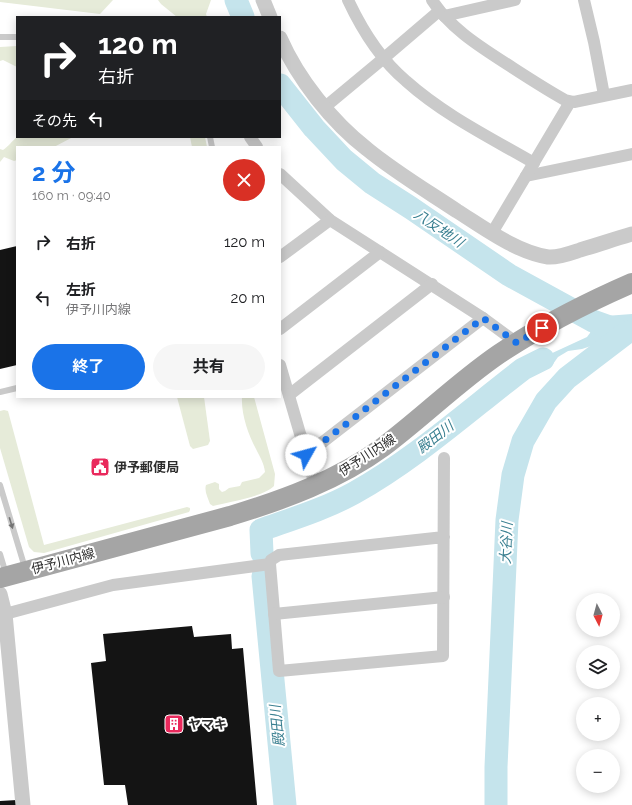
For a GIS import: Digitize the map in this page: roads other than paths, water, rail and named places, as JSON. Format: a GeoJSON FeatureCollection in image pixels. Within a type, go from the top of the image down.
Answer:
{"type":"FeatureCollection","features":[{"type":"Feature","properties":{"kind":"main road","name":"伊予川内線"},"geometry":{"type":"LineString","coordinates":[[2,582],[26,570],[230,516],[286,498],[315,485],[358,463],[383,447],[466,379],[498,355],[554,321],[632,283]]}},
{"type":"Feature","properties":{"kind":"street"},"geometry":{"type":"LineString","coordinates":[[263,0],[270,16]]}},
{"type":"Feature","properties":{"kind":"street"},"geometry":{"type":"LineString","coordinates":[[348,0],[357,19],[370,40],[405,81],[424,96],[457,118],[534,163]]}},
{"type":"Feature","properties":{"kind":"street"},"geometry":{"type":"LineString","coordinates":[[432,0],[441,13],[468,37],[488,52],[570,102],[632,90]]}},
{"type":"Feature","properties":{"kind":"street"},"geometry":{"type":"LineString","coordinates":[[325,107],[441,13],[515,0]]}},
{"type":"Feature","properties":{"kind":"street"},"geometry":{"type":"LineString","coordinates":[[584,0],[604,95]]}},
{"type":"Feature","properties":{"kind":"street"},"geometry":{"type":"LineString","coordinates":[[281,40],[298,71],[325,107],[366,149],[492,233],[519,249],[550,257],[566,254],[632,234]]}},
{"type":"Feature","properties":{"kind":"street"},"geometry":{"type":"LineString","coordinates":[[492,233],[570,102]]}},
{"type":"Feature","properties":{"kind":"street"},"geometry":{"type":"LineString","coordinates":[[526,176],[632,154]]}},
{"type":"Feature","properties":{"kind":"street"},"geometry":{"type":"LineString","coordinates":[[282,180],[330,220],[432,284],[517,343]]}},
{"type":"Feature","properties":{"kind":"street"},"geometry":{"type":"LineString","coordinates":[[281,256],[330,220]]}},
{"type":"Feature","properties":{"kind":"street"},"geometry":{"type":"LineString","coordinates":[[281,328],[380,252]]}},
{"type":"Feature","properties":{"kind":"street"},"geometry":{"type":"LineString","coordinates":[[288,395],[432,284]]}},
{"type":"Feature","properties":{"kind":"street"},"geometry":{"type":"LineString","coordinates":[[306,455],[483,318]]}},
{"type":"Feature","properties":{"kind":"street"},"geometry":{"type":"LineString","coordinates":[[281,369],[315,485]]}},
{"type":"Feature","properties":{"kind":"street"},"geometry":{"type":"LineString","coordinates":[[444,458],[444,537],[444,597],[443,656],[279,671],[270,564],[271,560],[279,555],[444,537]]}},
{"type":"Feature","properties":{"kind":"street"},"geometry":{"type":"LineString","coordinates":[[5,614],[113,584],[270,564]]}},
{"type":"Feature","properties":{"kind":"street"},"geometry":{"type":"LineString","coordinates":[[2,582],[23,805]]}},
{"type":"Feature","properties":{"kind":"street"},"geometry":{"type":"LineString","coordinates":[[274,614],[444,597]]}},
{"type":"Feature","properties":{"kind":"lane"},"geometry":{"type":"LineString","coordinates":[[0,37],[16,37]]}},
{"type":"Feature","properties":{"kind":"lane"},"geometry":{"type":"LineString","coordinates":[[0,392],[16,388]]}},
{"type":"Feature","properties":{"kind":"lane"},"geometry":{"type":"LineString","coordinates":[[0,485],[26,570]]}},
{"type":"Feature","properties":{"kind":"lane"},"geometry":{"type":"LineString","coordinates":[[0,554],[2,582]]}},
{"type":"Feature","properties":{"kind":"water"},"geometry":{"type":"Polygon","coordinates":[[[632,314],[632,338],[612,339],[582,349],[568,351],[558,357],[553,364],[547,368],[546,362],[518,377],[515,372],[522,367],[587,337],[591,329],[587,324],[581,322],[592,317],[632,314]]]}},
{"type":"Feature","properties":{"kind":"waterway","name":"八反地川"},"geometry":{"type":"LineString","coordinates":[[236,0],[243,16]]}},
{"type":"Feature","properties":{"kind":"waterway","name":"八反地川"},"geometry":{"type":"LineString","coordinates":[[281,86],[314,128],[344,160],[372,183],[509,275],[593,321],[618,330]]}},
{"type":"Feature","properties":{"kind":"waterway","name":"大谷川"},"geometry":{"type":"LineString","coordinates":[[496,805],[496,767],[507,520],[513,475],[523,441],[546,401],[567,378],[626,333],[632,331]]}},
{"type":"Feature","properties":{"kind":"waterway","name":"殿田川"},"geometry":{"type":"LineString","coordinates":[[262,553],[261,530],[332,504],[377,480],[420,450],[523,369],[543,359]]}},
{"type":"Feature","properties":{"kind":"waterway","name":"殿田川"},"geometry":{"type":"LineString","coordinates":[[263,576],[285,805]]}},
{"type":"Feature","properties":{"kind":"place","name":"伊予郵便局"},"geometry":{"type":"Point","coordinates":[100,467]}},
{"type":"Feature","properties":{"kind":"place","name":"ヤマキ"},"geometry":{"type":"Point","coordinates":[174,724]}}]}
